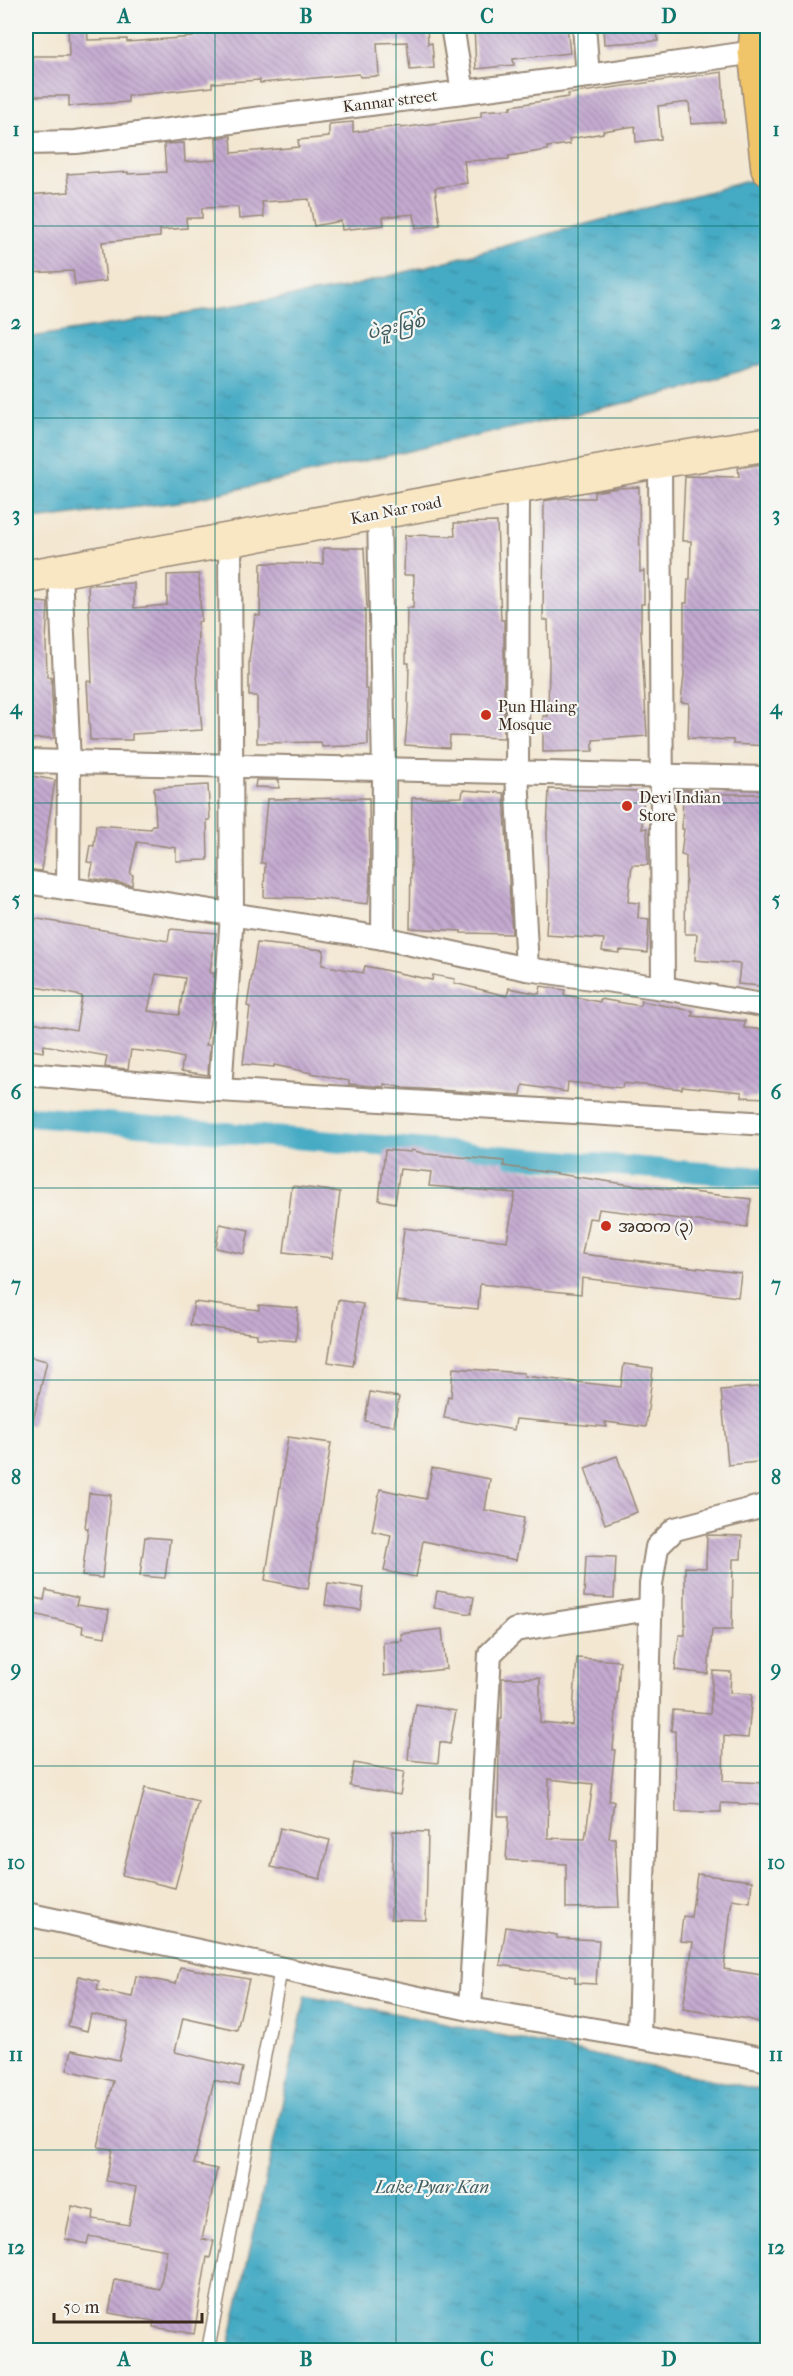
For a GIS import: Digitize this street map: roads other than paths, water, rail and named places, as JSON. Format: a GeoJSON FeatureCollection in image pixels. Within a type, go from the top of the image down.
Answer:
{"type":"FeatureCollection","features":[{"type":"Feature","properties":{"kind":"highway"},"geometry":{"type":"LineString","coordinates":[[756,38],[758,86],[768,169]]}},
{"type":"Feature","properties":{"kind":"street"},"geometry":{"type":"LineString","coordinates":[[452,26],[463,92]]}},
{"type":"Feature","properties":{"kind":"street"},"geometry":{"type":"LineString","coordinates":[[584,26],[588,76]]}},
{"type":"Feature","properties":{"kind":"street","name":"Kannar street"},"geometry":{"type":"LineString","coordinates":[[26,143],[76,142],[588,76],[756,38]]}},
{"type":"Feature","properties":{"kind":"street","name":"Kan Nar road"},"geometry":{"type":"LineString","coordinates":[[26,577],[660,460],[768,444]]}},
{"type":"Feature","properties":{"kind":"street"},"geometry":{"type":"LineString","coordinates":[[660,460],[663,988]]}},
{"type":"Feature","properties":{"kind":"street"},"geometry":{"type":"LineString","coordinates":[[518,487],[517,774],[527,969]]}},
{"type":"Feature","properties":{"kind":"street"},"geometry":{"type":"LineString","coordinates":[[379,513],[384,771],[383,938]]}},
{"type":"Feature","properties":{"kind":"street"},"geometry":{"type":"LineString","coordinates":[[220,1090],[232,914],[230,541]]}},
{"type":"Feature","properties":{"kind":"street"},"geometry":{"type":"LineString","coordinates":[[60,571],[69,763],[68,889]]}},
{"type":"Feature","properties":{"kind":"street"},"geometry":{"type":"LineString","coordinates":[[26,761],[661,778],[768,778]]}},
{"type":"Feature","properties":{"kind":"street"},"geometry":{"type":"LineString","coordinates":[[26,882],[383,938],[527,969],[663,988],[768,1006]]}},
{"type":"Feature","properties":{"kind":"street"},"geometry":{"type":"LineString","coordinates":[[26,1074],[220,1090],[768,1124]]}},
{"type":"Feature","properties":{"kind":"street"},"geometry":{"type":"LineString","coordinates":[[639,2037],[650,1609],[651,1584],[657,1547],[675,1529],[768,1505]]}},
{"type":"Feature","properties":{"kind":"street"},"geometry":{"type":"LineString","coordinates":[[470,2009],[490,1654],[515,1630],[650,1609]]}},
{"type":"Feature","properties":{"kind":"street"},"geometry":{"type":"LineString","coordinates":[[26,1914],[470,2009],[745,2055],[768,2061]]}},
{"type":"Feature","properties":{"kind":"lane"},"geometry":{"type":"LineString","coordinates":[[208,2350],[281,1969]]}},
{"type":"Feature","properties":{"kind":"water","name":"ပဲခူးမြစ်"},"geometry":{"type":"Polygon","coordinates":[[[767,176],[767,362],[679,391],[185,501],[26,521],[26,338],[345,288],[767,176]]]}},
{"type":"Feature","properties":{"kind":"water","name":"Lake Pyar Kan"},"geometry":{"type":"Polygon","coordinates":[[[306,1995],[767,2091],[768,2332],[762,2350],[228,2350],[306,1995]]]}},
{"type":"Feature","properties":{"kind":"waterway"},"geometry":{"type":"LineString","coordinates":[[26,1116],[768,1178]]}},
{"type":"Feature","properties":{"kind":"place","name":"Pun Hlaing Mosque"},"geometry":{"type":"Point","coordinates":[486,715]}},
{"type":"Feature","properties":{"kind":"place","name":"Devi Indian Store"},"geometry":{"type":"Point","coordinates":[627,806]}},
{"type":"Feature","properties":{"kind":"place","name":"အထက (၃)"},"geometry":{"type":"Point","coordinates":[606,1226]}}]}
